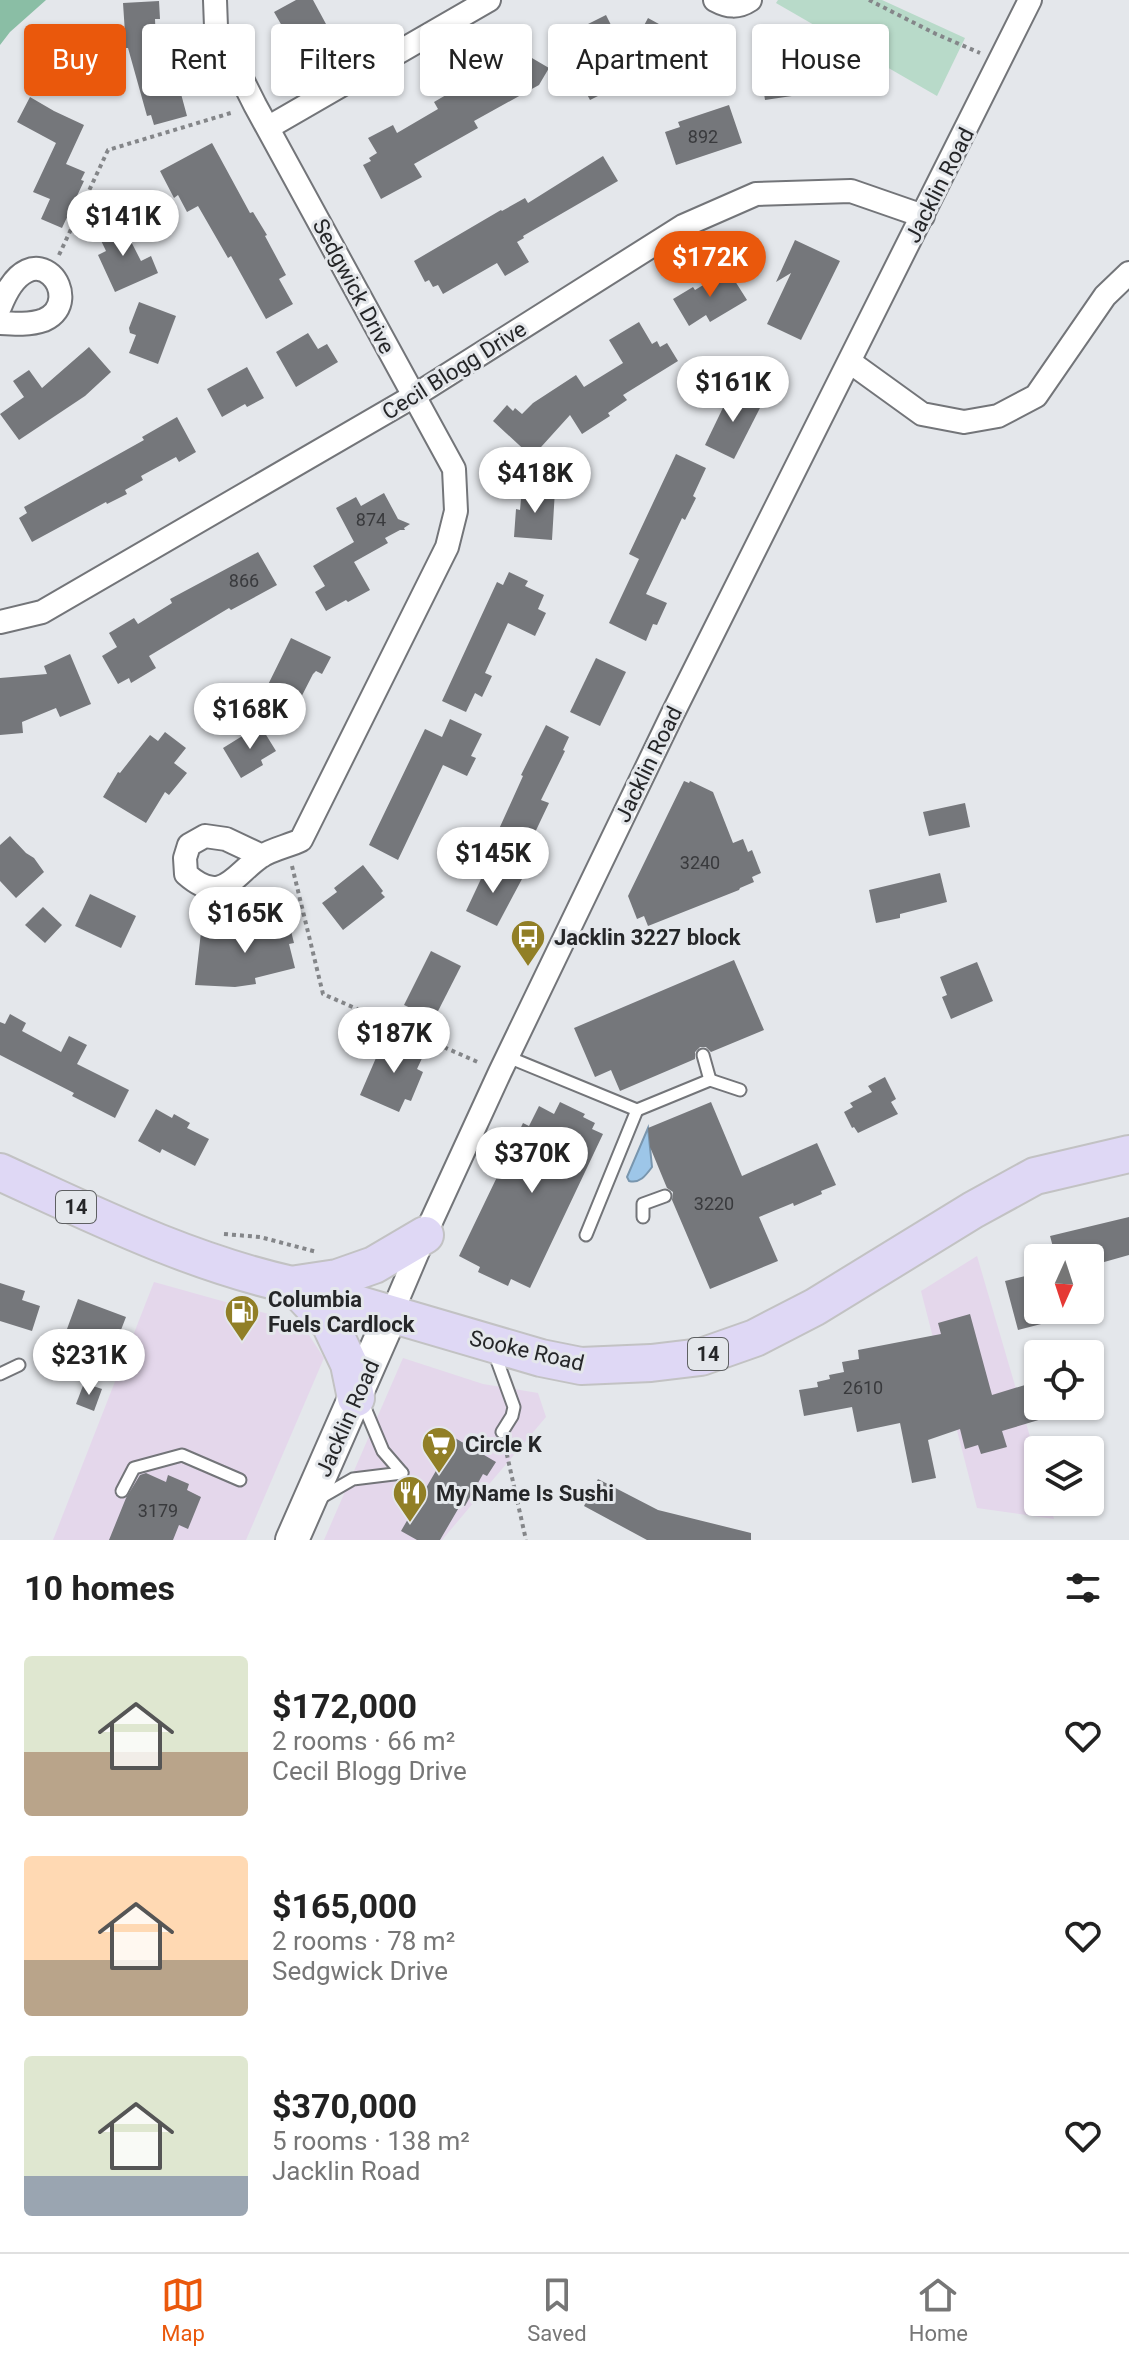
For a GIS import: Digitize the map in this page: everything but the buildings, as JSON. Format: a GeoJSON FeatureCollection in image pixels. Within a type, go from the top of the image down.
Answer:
{"type":"FeatureCollection","features":[{"type":"Feature","properties":{"kind":"main road","name":"Sooke Road"},"geometry":{"type":"LineString","coordinates":[[0,1172],[152,1242],[256,1277],[541,1358],[581,1366],[701,1357],[755,1338],[815,1307],[973,1210],[1035,1176],[1129,1154]]}},
{"type":"Feature","properties":{"kind":"main road"},"geometry":{"type":"LineString","coordinates":[[292,1285],[337,1278],[374,1265],[425,1235]]}},
{"type":"Feature","properties":{"kind":"main road"},"geometry":{"type":"LineString","coordinates":[[292,1285],[330,1324],[349,1364],[357,1395]]}},
{"type":"Feature","properties":{"kind":"main road","name":"Jacklin Road"},"geometry":{"type":"LineString","coordinates":[[292,1540],[391,1315]]}},
{"type":"Feature","properties":{"kind":"street","name":"Sedgwick Drive"},"geometry":{"type":"LineString","coordinates":[[215,0],[216,27],[255,105],[454,469],[456,511],[447,547],[301,840],[262,856]]}},
{"type":"Feature","properties":{"kind":"street"},"geometry":{"type":"LineString","coordinates":[[269,127],[489,0]]}},
{"type":"Feature","properties":{"kind":"street"},"geometry":{"type":"LineString","coordinates":[[715,0],[727,6],[738,6],[750,0]]}},
{"type":"Feature","properties":{"kind":"street","name":"Jacklin Road"},"geometry":{"type":"LineString","coordinates":[[391,1315],[508,1057],[672,715],[1030,0]]}},
{"type":"Feature","properties":{"kind":"street","name":"Cecil Blogg Drive"},"geometry":{"type":"LineString","coordinates":[[0,622],[42,612],[414,396],[683,226],[756,194],[851,191],[923,216]]}},
{"type":"Feature","properties":{"kind":"street"},"geometry":{"type":"LineString","coordinates":[[0,307],[5,293],[23,272],[37,268],[49,272],[58,281],[61,297],[56,311],[46,319],[26,324],[0,323]]}},
{"type":"Feature","properties":{"kind":"street"},"geometry":{"type":"LineString","coordinates":[[850,362],[922,414],[964,422],[998,416],[1036,396],[1105,296],[1129,273]]}},
{"type":"Feature","properties":{"kind":"lane"},"geometry":{"type":"LineString","coordinates":[[703,1055],[710,1080]]}},
{"type":"Feature","properties":{"kind":"lane"},"geometry":{"type":"LineString","coordinates":[[508,1057],[637,1110],[710,1080],[740,1090]]}},
{"type":"Feature","properties":{"kind":"lane"},"geometry":{"type":"LineString","coordinates":[[586,1235],[637,1110]]}},
{"type":"Feature","properties":{"kind":"lane"},"geometry":{"type":"LineString","coordinates":[[643,1217],[643,1204],[665,1196]]}},
{"type":"Feature","properties":{"kind":"lane"},"geometry":{"type":"LineString","coordinates":[[491,1344],[514,1407],[502,1432]]}},
{"type":"Feature","properties":{"kind":"lane"},"geometry":{"type":"LineString","coordinates":[[0,1374],[19,1365]]}},
{"type":"Feature","properties":{"kind":"lane"},"geometry":{"type":"LineString","coordinates":[[308,1506],[353,1479],[402,1473],[383,1451],[357,1395]]}},
{"type":"Feature","properties":{"kind":"lane"},"geometry":{"type":"LineString","coordinates":[[122,1491],[134,1468],[182,1455],[240,1480]]}},
{"type":"Feature","properties":{"kind":"path"},"geometry":{"type":"LineString","coordinates":[[869,0],[951,41],[1001,61]]}},
{"type":"Feature","properties":{"kind":"path"},"geometry":{"type":"LineString","coordinates":[[49,272],[108,150],[255,105]]}},
{"type":"Feature","properties":{"kind":"path"},"geometry":{"type":"LineString","coordinates":[[287,847],[323,994],[474,1060]]}},
{"type":"Feature","properties":{"kind":"path"},"geometry":{"type":"LineString","coordinates":[[216,1232],[260,1237],[328,1255]]}},
{"type":"Feature","properties":{"kind":"path"},"geometry":{"type":"LineString","coordinates":[[502,1432],[526,1540]]}},
{"type":"Feature","properties":{"kind":"shaded area"},"geometry":{"type":"Polygon","coordinates":[[[977,1256],[1030,1436],[1024,1436],[1024,1515],[977,1508],[921,1291],[977,1256]]]}},
{"type":"Feature","properties":{"kind":"shaded area"},"geometry":{"type":"Polygon","coordinates":[[[154,1282],[301,1323],[324,1358],[246,1540],[53,1540],[154,1282]]]}},
{"type":"Feature","properties":{"kind":"shaded area"},"geometry":{"type":"Polygon","coordinates":[[[403,1358],[483,1384],[538,1393],[546,1417],[442,1540],[324,1540],[403,1358]]]}},
{"type":"Feature","properties":{"kind":"green space"},"geometry":{"type":"Polygon","coordinates":[[[0,0],[46,0],[0,45],[0,0]]]}},
{"type":"Feature","properties":{"kind":"green space"},"geometry":{"type":"Polygon","coordinates":[[[778,0],[882,0],[965,38],[937,96],[889,68],[889,24],[812,24],[776,3],[778,0]]]}},
{"type":"Feature","properties":{"kind":"water"},"geometry":{"type":"Polygon","coordinates":[[[648,1128],[652,1167],[640,1180],[629,1181],[627,1177],[648,1128]]]}},
{"type":"Feature","properties":{"kind":"place","name":"Jacklin 3227 block"},"geometry":{"type":"Point","coordinates":[528,968]}},
{"type":"Feature","properties":{"kind":"place","name":"Columbia Fuels Cardlock"},"geometry":{"type":"Point","coordinates":[242,1343]}},
{"type":"Feature","properties":{"kind":"place","name":"Circle K"},"geometry":{"type":"Point","coordinates":[439,1475]}},
{"type":"Feature","properties":{"kind":"place","name":"My Name Is Sushi"},"geometry":{"type":"Point","coordinates":[410,1524]}}]}
